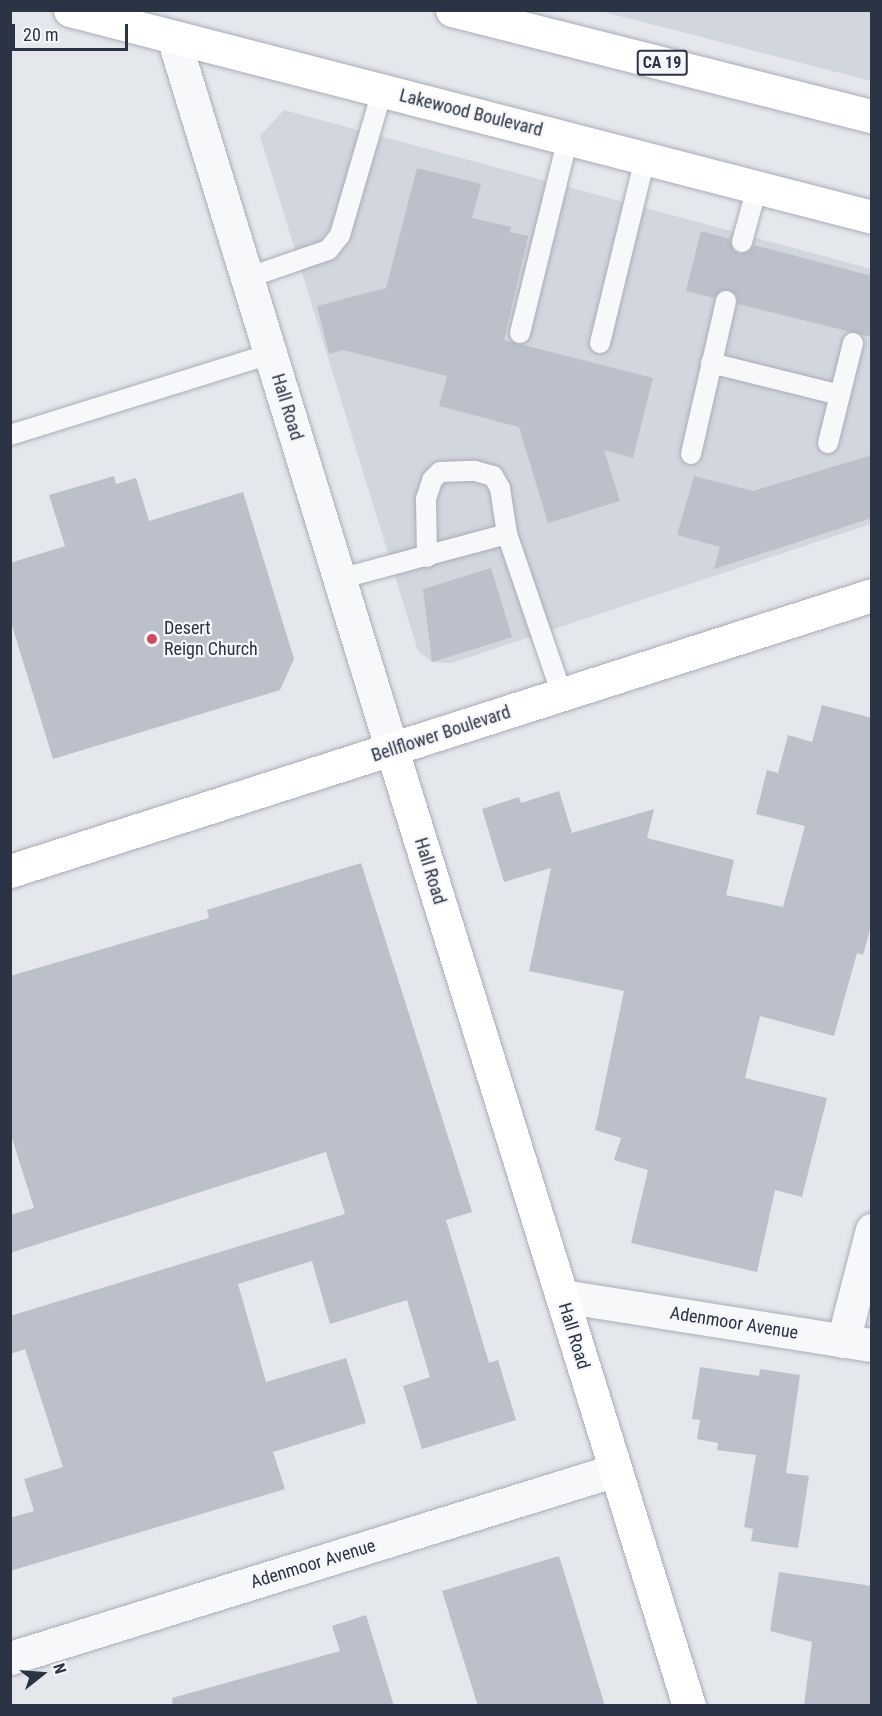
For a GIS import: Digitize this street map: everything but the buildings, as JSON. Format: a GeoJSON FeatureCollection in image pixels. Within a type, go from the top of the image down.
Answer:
{"type":"FeatureCollection","features":[{"type":"Feature","properties":{"kind":"main road","name":"Lakewood Boulevard"},"geometry":{"type":"LineString","coordinates":[[70,10],[872,217]]}},
{"type":"Feature","properties":{"kind":"main road","name":"CA 19"},"geometry":{"type":"LineString","coordinates":[[452,10],[872,116]]}},
{"type":"Feature","properties":{"kind":"main road","name":"Bellflower Boulevard"},"geometry":{"type":"LineString","coordinates":[[10,871],[872,595]]}},
{"type":"Feature","properties":{"kind":"main road","name":"Hall Road"},"geometry":{"type":"LineString","coordinates":[[392,750],[688,1706]]}},
{"type":"Feature","properties":{"kind":"street","name":"Hall Road"},"geometry":{"type":"LineString","coordinates":[[173,37],[392,750]]}},
{"type":"Feature","properties":{"kind":"street"},"geometry":{"type":"LineString","coordinates":[[857,1343],[872,1230]]}},
{"type":"Feature","properties":{"kind":"street","name":"Adenmoor Avenue"},"geometry":{"type":"LineString","coordinates":[[562,1296],[857,1343]]}},
{"type":"Feature","properties":{"kind":"street","name":"Adenmoor Avenue"},"geometry":{"type":"LineString","coordinates":[[10,1658],[616,1470]]}},
{"type":"Feature","properties":{"kind":"lane"},"geometry":{"type":"LineString","coordinates":[[247,278],[328,250],[340,235],[382,91]]}},
{"type":"Feature","properties":{"kind":"lane"},"geometry":{"type":"LineString","coordinates":[[520,333],[568,138]]}},
{"type":"Feature","properties":{"kind":"lane"},"geometry":{"type":"LineString","coordinates":[[600,343],[645,158]]}},
{"type":"Feature","properties":{"kind":"lane"},"geometry":{"type":"LineString","coordinates":[[742,242],[756,187]]}},
{"type":"Feature","properties":{"kind":"lane"},"geometry":{"type":"LineString","coordinates":[[691,454],[726,301]]}},
{"type":"Feature","properties":{"kind":"lane"},"geometry":{"type":"LineString","coordinates":[[828,443],[853,343]]}},
{"type":"Feature","properties":{"kind":"lane"},"geometry":{"type":"LineString","coordinates":[[10,435],[270,354]]}},
{"type":"Feature","properties":{"kind":"lane"},"geometry":{"type":"LineString","coordinates":[[711,363],[840,395]]}},
{"type":"Feature","properties":{"kind":"lane"},"geometry":{"type":"LineString","coordinates":[[427,557],[426,499],[432,480],[440,472],[475,471],[493,476],[500,488],[507,534],[562,695]]}},
{"type":"Feature","properties":{"kind":"lane"},"geometry":{"type":"LineString","coordinates":[[339,579],[507,534]]}},
{"type":"Feature","properties":{"kind":"shaded area"},"geometry":{"type":"Polygon","coordinates":[[[600,11],[871,11],[871,81],[600,11]]]}},
{"type":"Feature","properties":{"kind":"shaded area"},"geometry":{"type":"Polygon","coordinates":[[[284,110],[871,269],[871,524],[451,663],[432,662],[418,651],[260,136],[284,110]]]}},
{"type":"Feature","properties":{"kind":"place","name":"Desert Reign Church"},"geometry":{"type":"Point","coordinates":[152,639]}}]}
